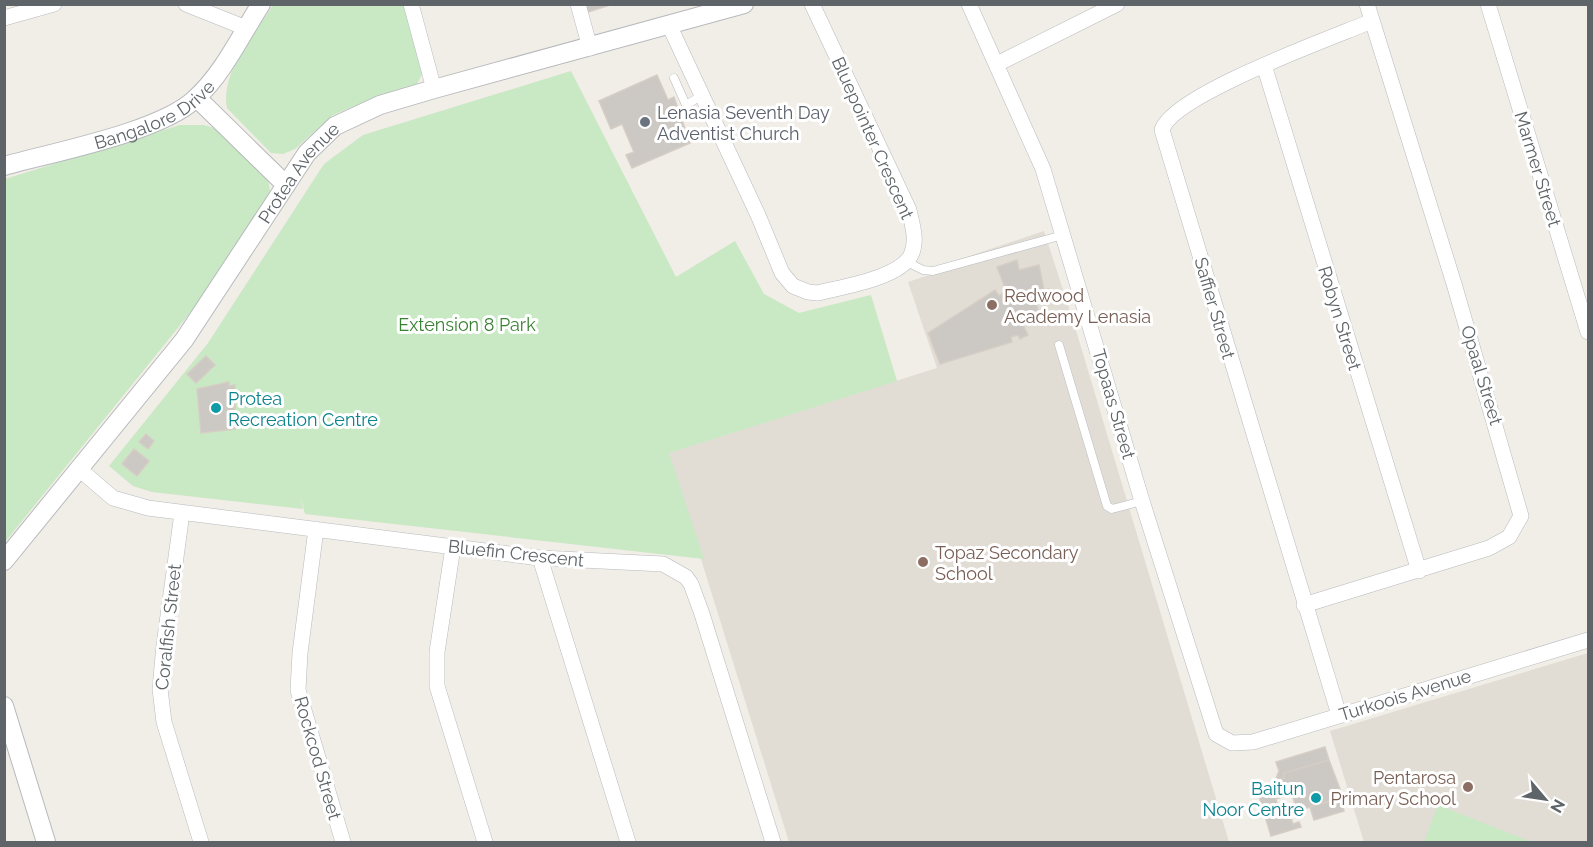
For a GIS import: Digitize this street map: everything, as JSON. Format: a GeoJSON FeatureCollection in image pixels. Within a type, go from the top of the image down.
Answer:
{"type":"FeatureCollection","features":[{"type":"Feature","properties":{"kind":"street"},"geometry":{"type":"LineString","coordinates":[[4,18],[54,4]]}},
{"type":"Feature","properties":{"kind":"street"},"geometry":{"type":"LineString","coordinates":[[186,4],[246,28]]}},
{"type":"Feature","properties":{"kind":"street","name":"Bangalore Drive"},"geometry":{"type":"LineString","coordinates":[[4,166],[145,126],[177,113],[197,98],[261,4]]}},
{"type":"Feature","properties":{"kind":"street"},"geometry":{"type":"LineString","coordinates":[[411,4],[434,89]]}},
{"type":"Feature","properties":{"kind":"street"},"geometry":{"type":"LineString","coordinates":[[578,4],[590,48]]}},
{"type":"Feature","properties":{"kind":"street","name":"Protea Avenue"},"geometry":{"type":"LineString","coordinates":[[4,561],[196,323],[307,153],[335,126],[380,105],[669,27],[744,4]]}},
{"type":"Feature","properties":{"kind":"street","name":"Bluepointer Crescent"},"geometry":{"type":"LineString","coordinates":[[812,4],[909,210],[914,237],[912,255],[907,262]]}},
{"type":"Feature","properties":{"kind":"street","name":"Topaas Street"},"geometry":{"type":"LineString","coordinates":[[969,4],[1038,157],[1209,716],[1216,734],[1222,740]]}},
{"type":"Feature","properties":{"kind":"street"},"geometry":{"type":"LineString","coordinates":[[997,64],[1117,4]]}},
{"type":"Feature","properties":{"kind":"street","name":"Opaal Street"},"geometry":{"type":"LineString","coordinates":[[1304,604],[1419,571],[1502,542],[1515,531],[1521,511],[1455,287],[1367,4]]}},
{"type":"Feature","properties":{"kind":"street","name":"Marmer Street"},"geometry":{"type":"LineString","coordinates":[[1488,4],[1588,332]]}},
{"type":"Feature","properties":{"kind":"street","name":"Saffier Street"},"geometry":{"type":"LineString","coordinates":[[1339,715],[1162,136],[1164,125],[1176,110],[1264,65],[1372,21]]}},
{"type":"Feature","properties":{"kind":"street"},"geometry":{"type":"LineString","coordinates":[[669,27],[758,214],[783,273],[793,286],[818,293],[891,272],[907,262]]}},
{"type":"Feature","properties":{"kind":"street","name":"Robyn Street"},"geometry":{"type":"LineString","coordinates":[[1264,65],[1354,365],[1419,571]]}},
{"type":"Feature","properties":{"kind":"street"},"geometry":{"type":"LineString","coordinates":[[197,98],[286,185]]}},
{"type":"Feature","properties":{"kind":"street","name":"Bluefin Crescent"},"geometry":{"type":"LineString","coordinates":[[78,468],[99,489],[119,501],[182,513],[540,558],[663,564],[686,577],[691,584],[773,843]]}},
{"type":"Feature","properties":{"kind":"street","name":"Coralfish Street"},"geometry":{"type":"LineString","coordinates":[[182,513],[164,645],[161,704],[164,722],[201,843]]}},
{"type":"Feature","properties":{"kind":"street","name":"Rockcod Street"},"geometry":{"type":"LineString","coordinates":[[316,529],[300,653],[298,690],[343,843]]}},
{"type":"Feature","properties":{"kind":"street"},"geometry":{"type":"LineString","coordinates":[[453,547],[437,652],[437,686],[485,843]]}},
{"type":"Feature","properties":{"kind":"street"},"geometry":{"type":"LineString","coordinates":[[540,558],[628,843]]}},
{"type":"Feature","properties":{"kind":"street","name":"Turkoois Avenue"},"geometry":{"type":"LineString","coordinates":[[1222,740],[1242,745],[1588,640]]}},
{"type":"Feature","properties":{"kind":"street"},"geometry":{"type":"LineString","coordinates":[[4,706],[46,843]]}},
{"type":"Feature","properties":{"kind":"lane"},"geometry":{"type":"LineString","coordinates":[[674,78],[686,105],[701,96]]}},
{"type":"Feature","properties":{"kind":"lane"},"geometry":{"type":"LineString","coordinates":[[907,262],[923,270],[933,271],[1063,235]]}},
{"type":"Feature","properties":{"kind":"lane"},"geometry":{"type":"LineString","coordinates":[[1059,345],[1107,506],[1112,509],[1142,501]]}},
{"type":"Feature","properties":{"kind":"shaded area","name":"Topaz Secondary School"},"geometry":{"type":"Polygon","coordinates":[[[1044,231],[1075,327],[1229,842],[789,842],[668,453],[937,368],[908,282],[932,274],[931,269],[1044,231]]]}},
{"type":"Feature","properties":{"kind":"shaded area","name":"Pentarosa Primary School"},"geometry":{"type":"Polygon","coordinates":[[[1588,653],[1588,842],[1364,842],[1330,731],[1588,653]]]}},
{"type":"Feature","properties":{"kind":"green space"},"geometry":{"type":"Polygon","coordinates":[[[273,5],[404,5],[422,74],[417,84],[410,89],[375,97],[333,115],[295,149],[283,154],[271,153],[227,108],[226,95],[234,67],[273,5]]]}},
{"type":"Feature","properties":{"kind":"green space","name":"Extension 8 Park"},"geometry":{"type":"Polygon","coordinates":[[[571,71],[676,277],[735,241],[764,294],[799,313],[871,295],[897,381],[669,453],[704,559],[305,514],[300,494],[303,509],[152,492],[133,486],[109,466],[208,343],[324,164],[363,135],[571,71]]]}},
{"type":"Feature","properties":{"kind":"green space"},"geometry":{"type":"Polygon","coordinates":[[[180,125],[204,125],[217,129],[268,180],[270,191],[267,204],[202,298],[5,542],[5,179],[180,125]]]}},
{"type":"Feature","properties":{"kind":"green space"},"geometry":{"type":"Polygon","coordinates":[[[1438,805],[1532,842],[1424,842],[1438,805]]]}},
{"type":"Feature","properties":{"kind":"building"},"geometry":{"type":"Polygon","coordinates":[[[586,4],[613,4],[588,12],[586,4]]]}},
{"type":"Feature","properties":{"kind":"building","name":"Lenasia Seventh Day Adventist Church"},"geometry":{"type":"Polygon","coordinates":[[[657,75],[668,100],[674,97],[690,143],[632,168],[626,155],[634,152],[622,124],[611,129],[599,101],[657,75]]]}},
{"type":"Feature","properties":{"kind":"building"},"geometry":{"type":"Polygon","coordinates":[[[1017,260],[1019,270],[1039,265],[1044,290],[1049,289],[1053,297],[1036,302],[1039,313],[1021,321],[1028,335],[1020,339],[1018,335],[1011,337],[1012,342],[940,364],[928,333],[995,290],[999,296],[1006,290],[997,267],[1017,260]]]}},
{"type":"Feature","properties":{"kind":"building"},"geometry":{"type":"Polygon","coordinates":[[[206,356],[215,365],[196,383],[187,374],[206,356]]]}},
{"type":"Feature","properties":{"kind":"building","name":"Protea Recreation Centre"},"geometry":{"type":"Polygon","coordinates":[[[229,382],[229,386],[235,385],[235,429],[201,433],[197,389],[229,382]]]}},
{"type":"Feature","properties":{"kind":"building"},"geometry":{"type":"Polygon","coordinates":[[[146,434],[154,441],[148,449],[139,442],[146,434]]]}},
{"type":"Feature","properties":{"kind":"building"},"geometry":{"type":"Polygon","coordinates":[[[134,449],[149,461],[137,476],[122,464],[134,449]]]}},
{"type":"Feature","properties":{"kind":"building"},"geometry":{"type":"Polygon","coordinates":[[[1325,747],[1329,760],[1284,773],[1284,778],[1277,780],[1273,789],[1258,793],[1256,788],[1274,783],[1279,771],[1276,762],[1325,747]]]}},
{"type":"Feature","properties":{"kind":"building","name":"Baitun Noor Centre"},"geometry":{"type":"Polygon","coordinates":[[[1329,760],[1343,797],[1297,811],[1292,794],[1276,799],[1279,811],[1288,808],[1293,824],[1299,822],[1301,827],[1271,836],[1258,793],[1273,789],[1277,780],[1284,778],[1284,773],[1329,760]]]}},
{"type":"Feature","properties":{"kind":"building"},"geometry":{"type":"Polygon","coordinates":[[[1341,798],[1344,811],[1314,820],[1310,807],[1341,798]]]}},
{"type":"Feature","properties":{"kind":"place","name":"Lenasia Seventh Day Adventist Church"},"geometry":{"type":"Point","coordinates":[645,122]}},
{"type":"Feature","properties":{"kind":"place","name":"Redwood Academy Lenasia"},"geometry":{"type":"Point","coordinates":[992,305]}},
{"type":"Feature","properties":{"kind":"place","name":"Protea Recreation Centre"},"geometry":{"type":"Point","coordinates":[216,408]}},
{"type":"Feature","properties":{"kind":"place","name":"Topaz Secondary School"},"geometry":{"type":"Point","coordinates":[923,562]}},
{"type":"Feature","properties":{"kind":"place","name":"Pentarosa Primary School"},"geometry":{"type":"Point","coordinates":[1468,787]}},
{"type":"Feature","properties":{"kind":"place","name":"Baitun Noor Centre"},"geometry":{"type":"Point","coordinates":[1316,798]}}]}
